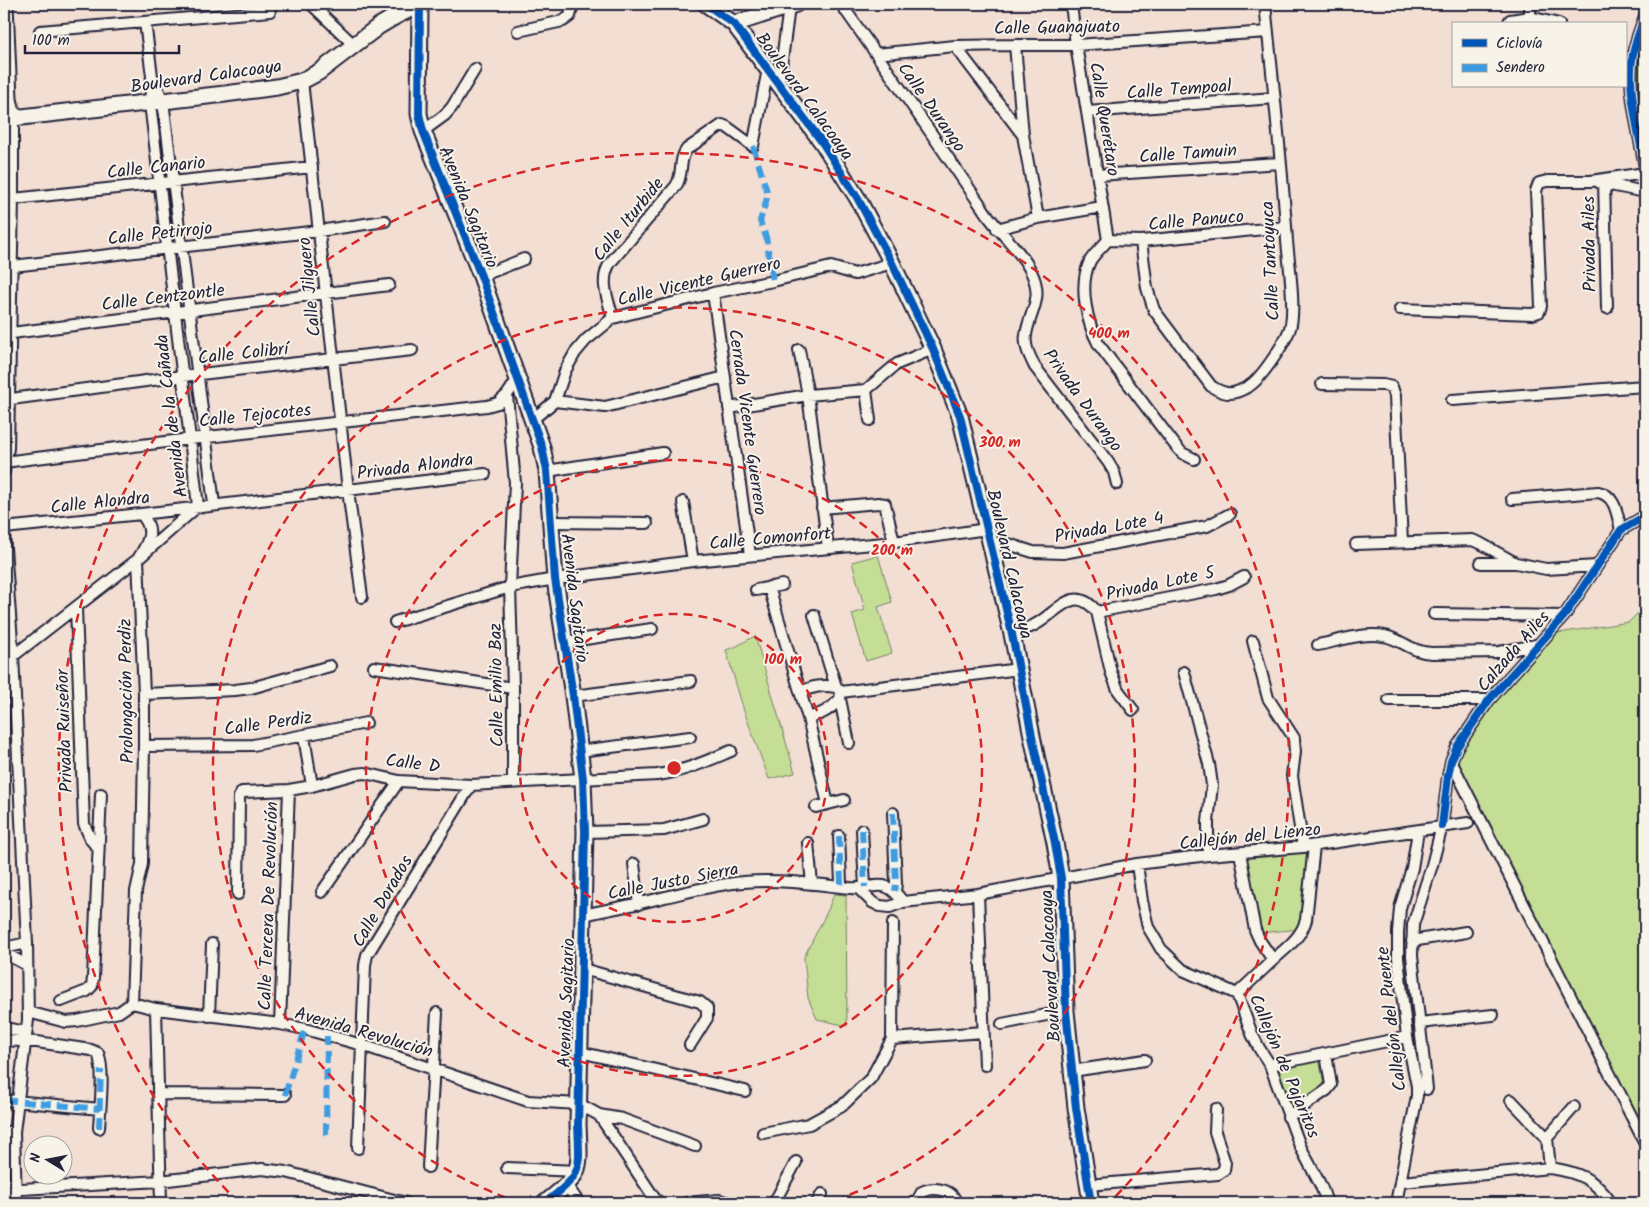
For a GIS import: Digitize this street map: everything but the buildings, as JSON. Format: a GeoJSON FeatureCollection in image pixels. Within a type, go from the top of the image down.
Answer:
{"type":"FeatureCollection","features":[{"type":"Feature","properties":{"kind":"street"},"geometry":{"type":"LineString","coordinates":[[5,4],[8,199],[6,400],[8,448],[5,465]]}},
{"type":"Feature","properties":{"kind":"street"},"geometry":{"type":"LineString","coordinates":[[311,4],[355,46]]}},
{"type":"Feature","properties":{"kind":"street","name":"Boulevard Calacoaya"},"geometry":{"type":"LineString","coordinates":[[7,112],[157,102],[277,87],[302,81],[319,72],[355,46],[379,26],[393,10],[420,4]]}},
{"type":"Feature","properties":{"kind":"street","name":"Avenida Sagitario"},"geometry":{"type":"LineString","coordinates":[[420,4],[420,114],[423,131],[480,276],[533,419],[547,471],[555,578],[580,751],[586,832],[579,1104],[580,1158],[578,1171]]}},
{"type":"Feature","properties":{"kind":"street"},"geometry":{"type":"LineString","coordinates":[[518,31],[563,21],[570,16],[573,4]]}},
{"type":"Feature","properties":{"kind":"street","name":"Boulevard Calacoaya"},"geometry":{"type":"LineString","coordinates":[[706,4],[734,24],[822,142],[858,199],[892,263],[933,349],[960,416],[1012,634],[1061,878],[1066,1011],[1076,1108],[1091,1203]]}},
{"type":"Feature","properties":{"kind":"street","name":"Calle Durango"},"geometry":{"type":"LineString","coordinates":[[841,4],[997,229]]}},
{"type":"Feature","properties":{"kind":"street","name":"Calle Querétaro"},"geometry":{"type":"LineString","coordinates":[[1070,4],[1108,240]]}},
{"type":"Feature","properties":{"kind":"street","name":"Calle Tantoyuca"},"geometry":{"type":"LineString","coordinates":[[1141,241],[1147,288],[1154,310],[1211,386],[1220,392],[1230,394],[1252,384],[1261,375],[1288,336],[1292,318],[1286,228],[1265,4]]}},
{"type":"Feature","properties":{"kind":"street"},"geometry":{"type":"LineString","coordinates":[[1530,4],[1530,16]]}},
{"type":"Feature","properties":{"kind":"street"},"geometry":{"type":"LineString","coordinates":[[734,24],[793,5],[779,83]]}},
{"type":"Feature","properties":{"kind":"street"},"geometry":{"type":"LineString","coordinates":[[40,31],[270,11]]}},
{"type":"Feature","properties":{"kind":"street"},"geometry":{"type":"LineString","coordinates":[[1509,22],[1510,20],[1530,16],[1552,22]]}},
{"type":"Feature","properties":{"kind":"street"},"geometry":{"type":"LineString","coordinates":[[1645,16],[1636,40],[1631,62],[1631,84],[1645,167]]}},
{"type":"Feature","properties":{"kind":"street"},"geometry":{"type":"LineString","coordinates":[[145,22],[157,102]]}},
{"type":"Feature","properties":{"kind":"street","name":"Calle Guanajuato"},"geometry":{"type":"LineString","coordinates":[[876,54],[955,46],[1015,44],[1076,46],[1268,32]]}},
{"type":"Feature","properties":{"kind":"street"},"geometry":{"type":"LineString","coordinates":[[1015,44],[1023,135],[1038,218]]}},
{"type":"Feature","properties":{"kind":"street"},"geometry":{"type":"LineString","coordinates":[[955,46],[1023,135]]}},
{"type":"Feature","properties":{"kind":"street"},"geometry":{"type":"LineString","coordinates":[[423,131],[452,107],[475,69]]}},
{"type":"Feature","properties":{"kind":"street","name":"Calle Iturbide"},"geometry":{"type":"LineString","coordinates":[[613,318],[604,287],[603,278],[605,270],[676,186],[680,179],[683,154],[687,149],[722,126],[728,127],[753,146],[768,69]]}},
{"type":"Feature","properties":{"kind":"street","name":"Calle Jilguero"},"geometry":{"type":"LineString","coordinates":[[302,81],[340,422],[362,597]]}},
{"type":"Feature","properties":{"kind":"street","name":"Calle Tempoal"},"geometry":{"type":"LineString","coordinates":[[1087,112],[1274,98]]}},
{"type":"Feature","properties":{"kind":"street","name":"Avenida de la Cañada"},"geometry":{"type":"LineString","coordinates":[[157,102],[173,182],[214,504]]}},
{"type":"Feature","properties":{"kind":"street","name":"Avenida de la Cañada"},"geometry":{"type":"LineString","coordinates":[[4,663],[138,559],[198,506],[160,184],[157,102]]}},
{"type":"Feature","properties":{"kind":"street","name":"Calle Tamuin"},"geometry":{"type":"LineString","coordinates":[[1098,175],[1280,163]]}},
{"type":"Feature","properties":{"kind":"street","name":"Calle Canario"},"geometry":{"type":"LineString","coordinates":[[8,199],[312,166]]}},
{"type":"Feature","properties":{"kind":"street"},"geometry":{"type":"LineString","coordinates":[[1604,182],[1645,173]]}},
{"type":"Feature","properties":{"kind":"street"},"geometry":{"type":"LineString","coordinates":[[1400,309],[1532,314],[1539,312],[1541,306],[1536,191],[1539,183],[1548,181],[1604,182],[1645,192]]}},
{"type":"Feature","properties":{"kind":"street","name":"Privada Ailes"},"geometry":{"type":"LineString","coordinates":[[1604,182],[1607,308]]}},
{"type":"Feature","properties":{"kind":"street"},"geometry":{"type":"LineString","coordinates":[[997,229],[1038,218],[1102,207]]}},
{"type":"Feature","properties":{"kind":"street","name":"Calle Petirrojo"},"geometry":{"type":"LineString","coordinates":[[8,266],[182,248],[385,221]]}},
{"type":"Feature","properties":{"kind":"street","name":"Calle Panuco"},"geometry":{"type":"LineString","coordinates":[[1108,240],[1141,241],[1286,228]]}},
{"type":"Feature","properties":{"kind":"street","name":"Privada Durango"},"geometry":{"type":"LineString","coordinates":[[997,229],[1028,265],[1034,278],[1037,292],[1036,307],[1025,336],[1027,351],[1035,367],[1108,462],[1118,484]]}},
{"type":"Feature","properties":{"kind":"street"},"geometry":{"type":"LineString","coordinates":[[1108,240],[1090,262],[1085,282],[1086,308],[1090,329],[1099,345],[1175,445],[1182,453],[1194,459]]}},
{"type":"Feature","properties":{"kind":"street"},"geometry":{"type":"LineString","coordinates":[[480,276],[524,259]]}},
{"type":"Feature","properties":{"kind":"street","name":"Calle Vicente Guerrero"},"geometry":{"type":"LineString","coordinates":[[555,401],[565,371],[575,353],[586,340],[613,318],[713,292],[773,281],[831,267],[855,274],[892,263]]}},
{"type":"Feature","properties":{"kind":"street","name":"Calle Centzontle"},"geometry":{"type":"LineString","coordinates":[[7,333],[390,285]]}},
{"type":"Feature","properties":{"kind":"street","name":"Cerrada Vicente Guerrero"},"geometry":{"type":"LineString","coordinates":[[713,292],[750,555]]}},
{"type":"Feature","properties":{"kind":"street"},"geometry":{"type":"LineString","coordinates":[[729,408],[808,396],[866,390],[897,364],[933,349]]}},
{"type":"Feature","properties":{"kind":"street","name":"Calle Colibrí"},"geometry":{"type":"LineString","coordinates":[[6,400],[197,374],[412,350]]}},
{"type":"Feature","properties":{"kind":"street"},"geometry":{"type":"LineString","coordinates":[[799,350],[808,396],[828,548]]}},
{"type":"Feature","properties":{"kind":"street"},"geometry":{"type":"LineString","coordinates":[[533,419],[555,401],[605,407],[725,377]]}},
{"type":"Feature","properties":{"kind":"street"},"geometry":{"type":"LineString","coordinates":[[507,395],[517,380]]}},
{"type":"Feature","properties":{"kind":"street"},"geometry":{"type":"LineString","coordinates":[[1322,384],[1383,385],[1392,387],[1395,396],[1402,542]]}},
{"type":"Feature","properties":{"kind":"street"},"geometry":{"type":"LineString","coordinates":[[1452,400],[1645,386]]}},
{"type":"Feature","properties":{"kind":"street"},"geometry":{"type":"LineString","coordinates":[[866,390],[870,420]]}},
{"type":"Feature","properties":{"kind":"street","name":"Calle Tejocotes"},"geometry":{"type":"LineString","coordinates":[[5,465],[205,437],[487,406],[498,403],[507,395]]}},
{"type":"Feature","properties":{"kind":"street","name":"Calle Emilio Baz"},"geometry":{"type":"LineString","coordinates":[[507,395],[515,483],[510,587],[513,783]]}},
{"type":"Feature","properties":{"kind":"street"},"geometry":{"type":"LineString","coordinates":[[547,471],[663,453]]}},
{"type":"Feature","properties":{"kind":"street","name":"Privada Alondra"},"geometry":{"type":"LineString","coordinates":[[348,490],[485,474]]}},
{"type":"Feature","properties":{"kind":"street","name":"Calle Alondra"},"geometry":{"type":"LineString","coordinates":[[4,528],[348,490]]}},
{"type":"Feature","properties":{"kind":"street"},"geometry":{"type":"LineString","coordinates":[[1512,499],[1598,492],[1605,494],[1614,504],[1621,530]]}},
{"type":"Feature","properties":{"kind":"street"},"geometry":{"type":"LineString","coordinates":[[683,502],[692,561]]}},
{"type":"Feature","properties":{"kind":"street"},"geometry":{"type":"LineString","coordinates":[[822,508],[885,504],[894,542]]}},
{"type":"Feature","properties":{"kind":"street","name":"Prolongación Perdiz"},"geometry":{"type":"LineString","coordinates":[[135,1004],[136,891],[141,873],[144,746],[144,694],[138,559],[147,543],[150,531],[149,524],[142,514]]}},
{"type":"Feature","properties":{"kind":"street","name":"Privada Lote 4"},"geometry":{"type":"LineString","coordinates":[[989,536],[1033,552],[1063,553],[1207,526],[1230,514]]}},
{"type":"Feature","properties":{"kind":"street","name":"Calzada Ailes"},"geometry":{"type":"LineString","coordinates":[[1427,1089],[1412,956],[1412,941],[1414,925],[1442,826],[1451,762],[1457,747],[1489,700],[1536,645],[1564,616],[1621,530],[1645,516]]}},
{"type":"Feature","properties":{"kind":"street"},"geometry":{"type":"LineString","coordinates":[[551,522],[647,523]]}},
{"type":"Feature","properties":{"kind":"street"},"geometry":{"type":"LineString","coordinates":[[4,534],[13,656],[27,943],[28,1012],[26,1037],[17,1101],[9,1132],[16,1203]]}},
{"type":"Feature","properties":{"kind":"street","name":"Calle Comonfort"},"geometry":{"type":"LineString","coordinates":[[395,622],[510,587],[555,578],[750,555],[894,542],[989,536]]}},
{"type":"Feature","properties":{"kind":"street"},"geometry":{"type":"LineString","coordinates":[[1356,544],[1472,540],[1516,563]]}},
{"type":"Feature","properties":{"kind":"street"},"geometry":{"type":"LineString","coordinates":[[1480,563],[1516,563],[1546,569],[1597,566]]}},
{"type":"Feature","properties":{"kind":"street","name":"Privada Lote 5"},"geometry":{"type":"LineString","coordinates":[[1132,710],[1118,690],[1111,672],[1097,612],[1229,585],[1244,577]]}},
{"type":"Feature","properties":{"kind":"street"},"geometry":{"type":"LineString","coordinates":[[756,590],[782,585]]}},
{"type":"Feature","properties":{"kind":"street"},"geometry":{"type":"LineString","coordinates":[[769,587],[801,692],[828,804]]}},
{"type":"Feature","properties":{"kind":"street"},"geometry":{"type":"LineString","coordinates":[[1012,634],[1039,623],[1066,602],[1075,599],[1091,605],[1097,612]]}},
{"type":"Feature","properties":{"kind":"street","name":"Privada Ruiseñor"},"geometry":{"type":"LineString","coordinates":[[76,608],[84,824],[91,840],[98,848]]}},
{"type":"Feature","properties":{"kind":"street"},"geometry":{"type":"LineString","coordinates":[[1434,614],[1564,616]]}},
{"type":"Feature","properties":{"kind":"street"},"geometry":{"type":"LineString","coordinates":[[814,615],[839,693],[849,743]]}},
{"type":"Feature","properties":{"kind":"street"},"geometry":{"type":"LineString","coordinates":[[565,642],[652,629]]}},
{"type":"Feature","properties":{"kind":"street"},"geometry":{"type":"LineString","coordinates":[[1318,645],[1384,636],[1412,650],[1432,654],[1500,652],[1536,645]]}},
{"type":"Feature","properties":{"kind":"street"},"geometry":{"type":"LineString","coordinates":[[1253,641],[1268,698],[1294,738],[1295,752],[1292,776],[1302,847]]}},
{"type":"Feature","properties":{"kind":"street"},"geometry":{"type":"LineString","coordinates":[[144,694],[243,689],[330,666]]}},
{"type":"Feature","properties":{"kind":"street"},"geometry":{"type":"LineString","coordinates":[[374,667],[513,688]]}},
{"type":"Feature","properties":{"kind":"street"},"geometry":{"type":"LineString","coordinates":[[801,692],[811,687],[824,685],[839,693],[1019,669]]}},
{"type":"Feature","properties":{"kind":"street"},"geometry":{"type":"LineString","coordinates":[[1184,672],[1209,764],[1212,785],[1207,836],[1208,855]]}},
{"type":"Feature","properties":{"kind":"street"},"geometry":{"type":"LineString","coordinates":[[573,696],[692,681]]}},
{"type":"Feature","properties":{"kind":"street"},"geometry":{"type":"LineString","coordinates":[[808,718],[820,715],[831,708],[839,693]]}},
{"type":"Feature","properties":{"kind":"street"},"geometry":{"type":"LineString","coordinates":[[1389,700],[1489,700]]}},
{"type":"Feature","properties":{"kind":"street","name":"Calle Perdiz"},"geometry":{"type":"LineString","coordinates":[[144,746],[238,746],[304,736],[366,723]]}},
{"type":"Feature","properties":{"kind":"street"},"geometry":{"type":"LineString","coordinates":[[304,736],[312,786]]}},
{"type":"Feature","properties":{"kind":"street"},"geometry":{"type":"LineString","coordinates":[[580,751],[690,737]]}},
{"type":"Feature","properties":{"kind":"street","name":"Calle D"},"geometry":{"type":"LineString","coordinates":[[238,894],[239,797],[242,792],[289,790],[365,773],[399,781],[471,785],[671,773],[731,751]]}},
{"type":"Feature","properties":{"kind":"street"},"geometry":{"type":"LineString","coordinates":[[1451,762],[1645,1143]]}},
{"type":"Feature","properties":{"kind":"street"},"geometry":{"type":"LineString","coordinates":[[322,892],[399,781]]}},
{"type":"Feature","properties":{"kind":"street","name":"Calle Dorados"},"geometry":{"type":"LineString","coordinates":[[358,1148],[365,965],[367,955],[471,785]]}},
{"type":"Feature","properties":{"kind":"street","name":"Calle Tercera De Revolución"},"geometry":{"type":"LineString","coordinates":[[280,1024],[289,790]]}},
{"type":"Feature","properties":{"kind":"street"},"geometry":{"type":"LineString","coordinates":[[61,1001],[87,991],[92,986],[101,794]]}},
{"type":"Feature","properties":{"kind":"street"},"geometry":{"type":"LineString","coordinates":[[816,807],[844,800]]}},
{"type":"Feature","properties":{"kind":"street"},"geometry":{"type":"LineString","coordinates":[[893,813],[895,891],[903,902]]}},
{"type":"Feature","properties":{"kind":"street"},"geometry":{"type":"LineString","coordinates":[[586,832],[664,830],[704,819]]}},
{"type":"Feature","properties":{"kind":"street","name":"Callejón del Lienzo"},"geometry":{"type":"LineString","coordinates":[[1061,878],[1137,864],[1208,855],[1314,846],[1468,823]]}},
{"type":"Feature","properties":{"kind":"street"},"geometry":{"type":"LineString","coordinates":[[862,830],[862,888],[872,902],[880,906],[890,907],[903,902],[978,894],[1061,878]]}},
{"type":"Feature","properties":{"kind":"street","name":"Callejón del Puente"},"geometry":{"type":"LineString","coordinates":[[1396,1203],[1418,1096],[1407,1037],[1398,958],[1398,932],[1400,908],[1412,868],[1418,831]]}},
{"type":"Feature","properties":{"kind":"street"},"geometry":{"type":"LineString","coordinates":[[839,836],[840,887]]}},
{"type":"Feature","properties":{"kind":"street"},"geometry":{"type":"LineString","coordinates":[[808,844],[812,884]]}},
{"type":"Feature","properties":{"kind":"street"},"geometry":{"type":"LineString","coordinates":[[1237,994],[1303,930],[1306,920],[1314,846]]}},
{"type":"Feature","properties":{"kind":"street"},"geometry":{"type":"LineString","coordinates":[[1240,853],[1255,930],[1273,960]]}},
{"type":"Feature","properties":{"kind":"street"},"geometry":{"type":"LineString","coordinates":[[634,864],[639,904]]}},
{"type":"Feature","properties":{"kind":"street","name":"Callejón de Pajaritos"},"geometry":{"type":"LineString","coordinates":[[1137,864],[1148,927],[1161,949],[1183,970],[1237,994],[1252,1034],[1270,1065],[1300,1146],[1321,1186],[1327,1203]]}},
{"type":"Feature","properties":{"kind":"street","name":"Calle Justo Sierra"},"geometry":{"type":"LineString","coordinates":[[584,915],[709,887],[743,882],[768,881],[862,888],[888,887],[895,891]]}},
{"type":"Feature","properties":{"kind":"street"},"geometry":{"type":"LineString","coordinates":[[978,894],[985,1065]]}},
{"type":"Feature","properties":{"kind":"street"},"geometry":{"type":"LineString","coordinates":[[762,1133],[809,1124],[842,1106],[871,1078],[892,1039],[893,924]]}},
{"type":"Feature","properties":{"kind":"street"},"geometry":{"type":"LineString","coordinates":[[1412,941],[1466,932]]}},
{"type":"Feature","properties":{"kind":"street"},"geometry":{"type":"LineString","coordinates":[[4,948],[27,943]]}},
{"type":"Feature","properties":{"kind":"street"},"geometry":{"type":"LineString","coordinates":[[210,1016],[212,944]]}},
{"type":"Feature","properties":{"kind":"street"},"geometry":{"type":"LineString","coordinates":[[4,953],[27,964]]}},
{"type":"Feature","properties":{"kind":"street"},"geometry":{"type":"LineString","coordinates":[[583,969],[700,1002],[707,1008],[706,1018],[690,1045]]}},
{"type":"Feature","properties":{"kind":"street"},"geometry":{"type":"LineString","coordinates":[[28,1012],[66,1022],[119,1012],[135,1004]]}},
{"type":"Feature","properties":{"kind":"street","name":"Avenida Revolución"},"geometry":{"type":"LineString","coordinates":[[135,1004],[156,1010],[280,1024],[305,1029],[362,1045],[528,1101],[579,1104]]}},
{"type":"Feature","properties":{"kind":"street"},"geometry":{"type":"LineString","coordinates":[[156,1010],[161,1203]]}},
{"type":"Feature","properties":{"kind":"street"},"geometry":{"type":"LineString","coordinates":[[1002,1024],[1066,1011]]}},
{"type":"Feature","properties":{"kind":"street"},"geometry":{"type":"LineString","coordinates":[[428,1167],[436,1013]]}},
{"type":"Feature","properties":{"kind":"street"},"geometry":{"type":"LineString","coordinates":[[1419,1023],[1492,1015]]}},
{"type":"Feature","properties":{"kind":"street"},"geometry":{"type":"LineString","coordinates":[[4,1028],[26,1037],[98,1053],[101,1060],[99,1128]]}},
{"type":"Feature","properties":{"kind":"street"},"geometry":{"type":"LineString","coordinates":[[892,1039],[983,1032]]}},
{"type":"Feature","properties":{"kind":"street"},"geometry":{"type":"LineString","coordinates":[[4,1040],[26,1037]]}},
{"type":"Feature","properties":{"kind":"street"},"geometry":{"type":"LineString","coordinates":[[1270,1065],[1407,1037]]}},
{"type":"Feature","properties":{"kind":"street"},"geometry":{"type":"LineString","coordinates":[[580,1052],[745,1091]]}},
{"type":"Feature","properties":{"kind":"street"},"geometry":{"type":"LineString","coordinates":[[1288,1117],[1327,1090],[1331,1085],[1326,1054]]}},
{"type":"Feature","properties":{"kind":"street"},"geometry":{"type":"LineString","coordinates":[[1072,1071],[1145,1060]]}},
{"type":"Feature","properties":{"kind":"street"},"geometry":{"type":"LineString","coordinates":[[158,1094],[285,1095]]}},
{"type":"Feature","properties":{"kind":"street"},"geometry":{"type":"LineString","coordinates":[[4,1100],[100,1109]]}},
{"type":"Feature","properties":{"kind":"street"},"geometry":{"type":"LineString","coordinates":[[1511,1100],[1547,1138],[1550,1168]]}},
{"type":"Feature","properties":{"kind":"street"},"geometry":{"type":"LineString","coordinates":[[579,1104],[599,1115],[622,1119],[695,1146]]}},
{"type":"Feature","properties":{"kind":"street"},"geometry":{"type":"LineString","coordinates":[[1547,1138],[1574,1107]]}},
{"type":"Feature","properties":{"kind":"street"},"geometry":{"type":"LineString","coordinates":[[1088,1185],[1218,1174],[1224,1170],[1225,1163],[1215,1132],[1216,1109]]}},
{"type":"Feature","properties":{"kind":"street"},"geometry":{"type":"LineString","coordinates":[[599,1115],[655,1199],[660,1203]]}},
{"type":"Feature","properties":{"kind":"street"},"geometry":{"type":"LineString","coordinates":[[774,1203],[796,1162]]}},
{"type":"Feature","properties":{"kind":"street"},"geometry":{"type":"LineString","coordinates":[[507,1168],[578,1171]]}},
{"type":"Feature","properties":{"kind":"street"},"geometry":{"type":"LineString","coordinates":[[1401,1182],[1550,1168],[1568,1170],[1582,1175],[1598,1187],[1611,1203]]}},
{"type":"Feature","properties":{"kind":"street"},"geometry":{"type":"LineString","coordinates":[[4,1190],[160,1181],[262,1169],[275,1170],[406,1203]]}},
{"type":"Feature","properties":{"kind":"street"},"geometry":{"type":"LineString","coordinates":[[545,1203],[567,1186],[578,1171]]}},
{"type":"Feature","properties":{"kind":"street"},"geometry":{"type":"LineString","coordinates":[[567,1186],[579,1203]]}},
{"type":"Feature","properties":{"kind":"street"},"geometry":{"type":"LineString","coordinates":[[916,1203],[922,1192],[930,1190],[951,1193],[956,1203]]}},
{"type":"Feature","properties":{"kind":"street"},"geometry":{"type":"LineString","coordinates":[[686,1203],[719,1200],[729,1203]]}},
{"type":"Feature","properties":{"kind":"green space"},"geometry":{"type":"Polygon","coordinates":[[[1645,23],[1645,149],[1636,64],[1639,41],[1645,23]]]}},
{"type":"Feature","properties":{"kind":"green space"},"geometry":{"type":"Polygon","coordinates":[[[878,555],[892,602],[878,607],[892,653],[866,661],[852,614],[865,610],[852,562],[878,555]]]}},
{"type":"Feature","properties":{"kind":"green space"},"geometry":{"type":"Polygon","coordinates":[[[1645,606],[1645,1143],[1453,761],[1489,704],[1552,634],[1629,622],[1645,606]]]}},
{"type":"Feature","properties":{"kind":"green space"},"geometry":{"type":"Polygon","coordinates":[[[755,636],[795,773],[769,779],[744,711],[726,650],[755,636]]]}},
{"type":"Feature","properties":{"kind":"green space"},"geometry":{"type":"Polygon","coordinates":[[[1309,847],[1301,929],[1259,933],[1246,854],[1309,847]]]}},
{"type":"Feature","properties":{"kind":"green space"},"geometry":{"type":"Polygon","coordinates":[[[834,894],[846,895],[847,1026],[817,1019],[808,998],[804,957],[834,894]]]}},
{"type":"Feature","properties":{"kind":"green space"},"geometry":{"type":"Polygon","coordinates":[[[1319,1059],[1325,1089],[1290,1112],[1278,1067],[1319,1059]]]}},
{"type":"Feature","properties":{"kind":"marked path"},"geometry":{"type":"LineString","coordinates":[[753,146],[768,195],[760,221],[766,237],[773,281]]}},
{"type":"Feature","properties":{"kind":"marked path"},"geometry":{"type":"LineString","coordinates":[[893,813],[895,891]]}},
{"type":"Feature","properties":{"kind":"marked path"},"geometry":{"type":"LineString","coordinates":[[862,830],[865,887]]}},
{"type":"Feature","properties":{"kind":"marked path"},"geometry":{"type":"LineString","coordinates":[[839,836],[840,887]]}},
{"type":"Feature","properties":{"kind":"marked path"},"geometry":{"type":"LineString","coordinates":[[285,1095],[305,1029]]}},
{"type":"Feature","properties":{"kind":"marked path"},"geometry":{"type":"LineString","coordinates":[[326,1135],[327,1036]]}},
{"type":"Feature","properties":{"kind":"marked path"},"geometry":{"type":"LineString","coordinates":[[99,1128],[101,1070]]}},
{"type":"Feature","properties":{"kind":"marked path"},"geometry":{"type":"LineString","coordinates":[[4,1100],[100,1109]]}},
{"type":"Feature","properties":{"kind":"cycle path"},"geometry":{"type":"LineString","coordinates":[[420,4],[419,114],[423,131],[481,276],[542,447],[547,471],[555,579],[573,696],[583,779],[585,832],[578,1125],[579,1153],[573,1178],[545,1203]]}},
{"type":"Feature","properties":{"kind":"cycle path"},"geometry":{"type":"LineString","coordinates":[[706,4],[734,24],[822,142],[858,199],[892,263],[933,349],[960,416],[1012,634],[1061,878],[1066,1011],[1076,1108],[1091,1203]]}},
{"type":"Feature","properties":{"kind":"cycle path"},"geometry":{"type":"LineString","coordinates":[[1645,16],[1634,48],[1631,71],[1635,113],[1645,167]]}},
{"type":"Feature","properties":{"kind":"cycle path"},"geometry":{"type":"LineString","coordinates":[[1442,826],[1448,776],[1451,761],[1457,747],[1489,700],[1564,616],[1621,530],[1645,516]]}}]}
